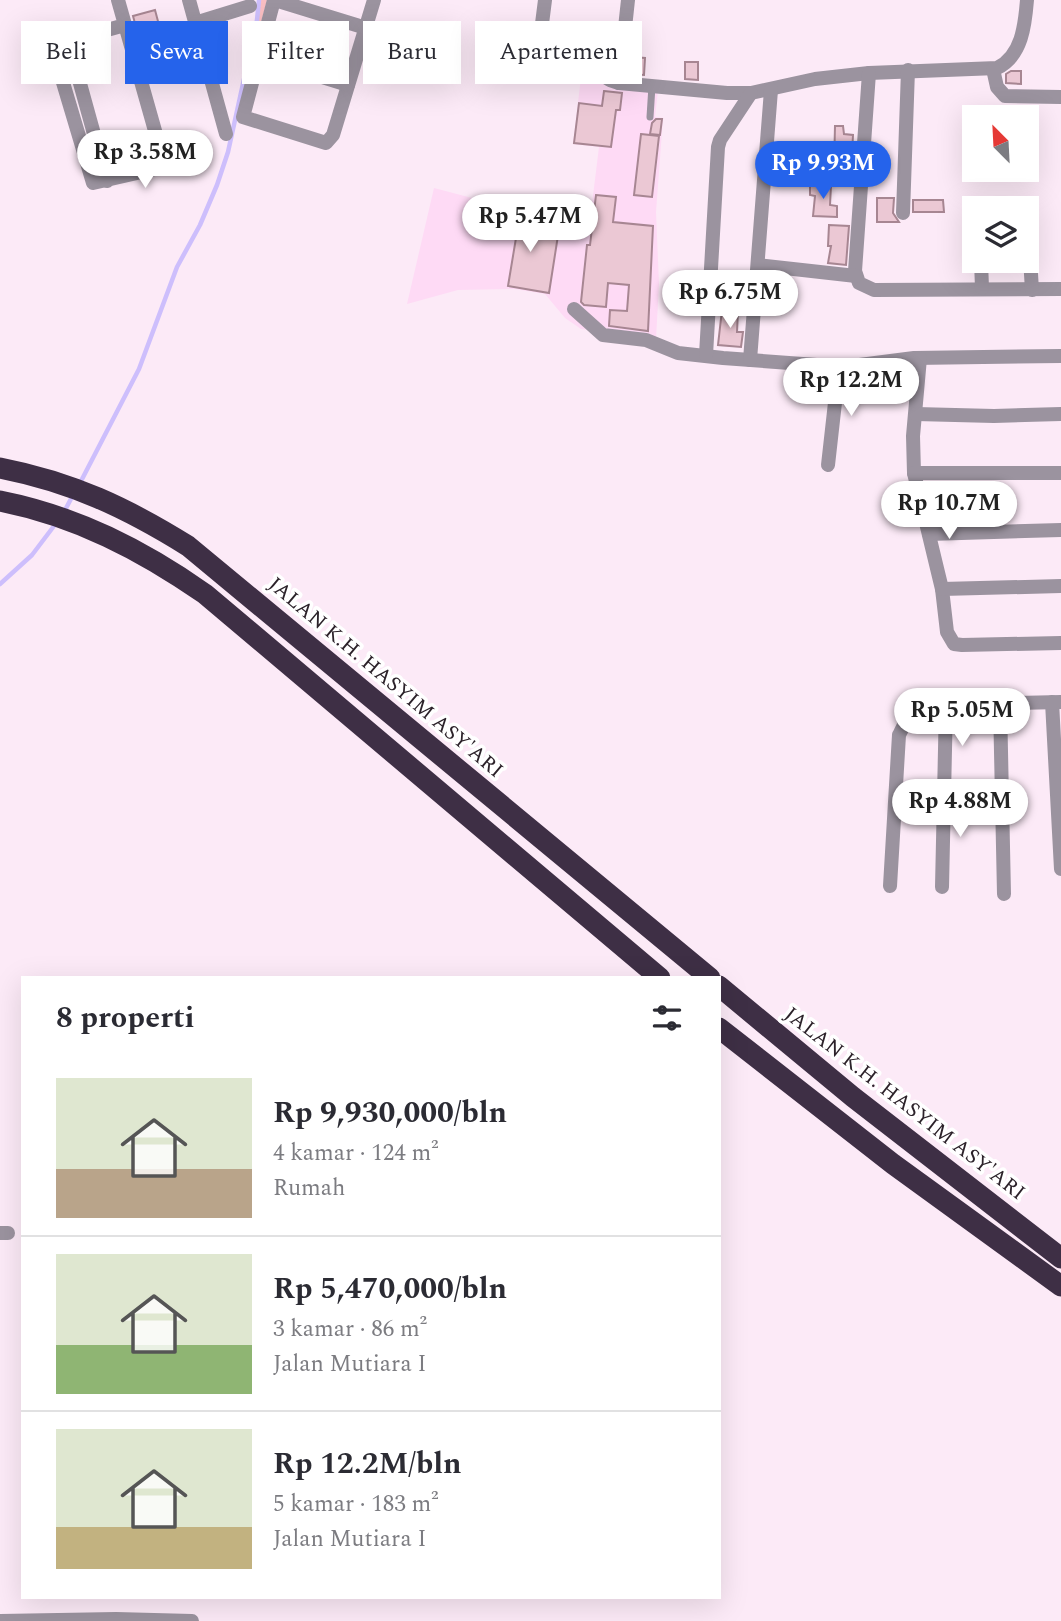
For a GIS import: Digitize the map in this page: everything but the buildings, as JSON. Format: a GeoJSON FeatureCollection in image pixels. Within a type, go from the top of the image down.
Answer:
{"type":"FeatureCollection","features":[{"type":"Feature","properties":{"kind":"highway","name":"JALAN K.H. HASYIM ASY'ARI"},"geometry":{"type":"LineString","coordinates":[[0,468],[77,488],[156,526],[213,565],[708,976]]}},
{"type":"Feature","properties":{"kind":"highway"},"geometry":{"type":"LineString","coordinates":[[0,501],[60,517],[131,547],[205,594],[658,976]]}},
{"type":"Feature","properties":{"kind":"highway","name":"JALAN K.H. HASYIM ASY'ARI"},"geometry":{"type":"LineString","coordinates":[[721,988],[853,1097],[1061,1258]]}},
{"type":"Feature","properties":{"kind":"highway"},"geometry":{"type":"LineString","coordinates":[[721,1030],[892,1164],[1061,1286]]}},
{"type":"Feature","properties":{"kind":"street"},"geometry":{"type":"LineString","coordinates":[[118,0],[125,25],[164,165],[107,181],[68,40],[125,25]]}},
{"type":"Feature","properties":{"kind":"street"},"geometry":{"type":"LineString","coordinates":[[189,0],[194,21]]}},
{"type":"Feature","properties":{"kind":"street"},"geometry":{"type":"LineString","coordinates":[[269,21],[275,0],[363,27]]}},
{"type":"Feature","properties":{"kind":"street"},"geometry":{"type":"LineString","coordinates":[[368,21],[374,0]]}},
{"type":"Feature","properties":{"kind":"street"},"geometry":{"type":"LineString","coordinates":[[542,21],[545,0]]}},
{"type":"Feature","properties":{"kind":"street"},"geometry":{"type":"LineString","coordinates":[[626,21],[628,0]]}},
{"type":"Feature","properties":{"kind":"street"},"geometry":{"type":"LineString","coordinates":[[630,84],[751,93],[815,79],[869,73],[993,69],[1007,62],[1018,47],[1027,0]]}},
{"type":"Feature","properties":{"kind":"street"},"geometry":{"type":"LineString","coordinates":[[201,21],[250,6]]}},
{"type":"Feature","properties":{"kind":"street"},"geometry":{"type":"LineString","coordinates":[[251,84],[243,117],[321,142],[329,141],[363,38]]}},
{"type":"Feature","properties":{"kind":"street"},"geometry":{"type":"LineString","coordinates":[[993,69],[997,87],[1005,96],[1061,97]]}},
{"type":"Feature","properties":{"kind":"street"},"geometry":{"type":"LineString","coordinates":[[903,213],[908,70]]}},
{"type":"Feature","properties":{"kind":"street"},"geometry":{"type":"LineString","coordinates":[[869,73],[856,276],[859,283],[874,290],[1061,289]]}},
{"type":"Feature","properties":{"kind":"street"},"geometry":{"type":"LineString","coordinates":[[212,84],[226,134]]}},
{"type":"Feature","properties":{"kind":"street"},"geometry":{"type":"LineString","coordinates":[[750,360],[771,90]]}},
{"type":"Feature","properties":{"kind":"street"},"geometry":{"type":"LineString","coordinates":[[706,355],[718,148],[720,140],[751,93]]}},
{"type":"Feature","properties":{"kind":"street"},"geometry":{"type":"LineString","coordinates":[[758,265],[856,276]]}},
{"type":"Feature","properties":{"kind":"street"},"geometry":{"type":"LineString","coordinates":[[981,273],[982,288]]}},
{"type":"Feature","properties":{"kind":"street"},"geometry":{"type":"LineString","coordinates":[[1031,273],[1032,290]]}},
{"type":"Feature","properties":{"kind":"street"},"geometry":{"type":"LineString","coordinates":[[574,309],[603,335],[642,339],[674,351],[750,360],[839,366],[920,358],[1061,356]]}},
{"type":"Feature","properties":{"kind":"street"},"geometry":{"type":"LineString","coordinates":[[920,358],[913,436],[914,473],[942,589],[944,621],[950,639],[954,644],[1061,643]]}},
{"type":"Feature","properties":{"kind":"street"},"geometry":{"type":"LineString","coordinates":[[828,465],[839,366]]}},
{"type":"Feature","properties":{"kind":"street"},"geometry":{"type":"LineString","coordinates":[[916,414],[1061,414]]}},
{"type":"Feature","properties":{"kind":"street"},"geometry":{"type":"LineString","coordinates":[[914,473],[1061,473]]}},
{"type":"Feature","properties":{"kind":"street"},"geometry":{"type":"LineString","coordinates":[[929,534],[1061,530]]}},
{"type":"Feature","properties":{"kind":"street"},"geometry":{"type":"LineString","coordinates":[[942,589],[1061,586]]}},
{"type":"Feature","properties":{"kind":"street"},"geometry":{"type":"LineString","coordinates":[[890,886],[899,735],[907,719],[922,705],[1057,702],[1061,869]]}},
{"type":"Feature","properties":{"kind":"street"},"geometry":{"type":"LineString","coordinates":[[942,887],[946,704]]}},
{"type":"Feature","properties":{"kind":"street"},"geometry":{"type":"LineString","coordinates":[[1000,704],[1004,894]]}},
{"type":"Feature","properties":{"kind":"street"},"geometry":{"type":"LineString","coordinates":[[944,791],[1001,794]]}},
{"type":"Feature","properties":{"kind":"street"},"geometry":{"type":"LineString","coordinates":[[0,1621],[192,1621]]}},
{"type":"Feature","properties":{"kind":"lane"},"geometry":{"type":"LineString","coordinates":[[650,117],[653,86]]}},
{"type":"Feature","properties":{"kind":"shaded area"},"geometry":{"type":"Polygon","coordinates":[[[259,0],[267,0],[261,21],[257,20],[259,0]]]}},
{"type":"Feature","properties":{"kind":"shaded area"},"geometry":{"type":"Polygon","coordinates":[[[243,84],[245,84],[235,121],[243,84]]]}},
{"type":"Feature","properties":{"kind":"shaded area"},"geometry":{"type":"Polygon","coordinates":[[[580,84],[634,84],[658,91],[655,117],[663,118],[656,212],[659,284],[656,339],[581,329],[565,318],[545,294],[515,289],[458,290],[407,304],[434,188],[491,203],[588,236],[599,147],[573,144],[580,84]]]}},
{"type":"Feature","properties":{"kind":"waterway"},"geometry":{"type":"LineString","coordinates":[[79,485],[139,369],[177,267],[200,225],[217,185],[228,152],[259,0]]}},
{"type":"Feature","properties":{"kind":"waterway"},"geometry":{"type":"LineString","coordinates":[[64,512],[73,495]]}},
{"type":"Feature","properties":{"kind":"waterway"},"geometry":{"type":"LineString","coordinates":[[0,584],[32,555],[57,522]]}}]}
